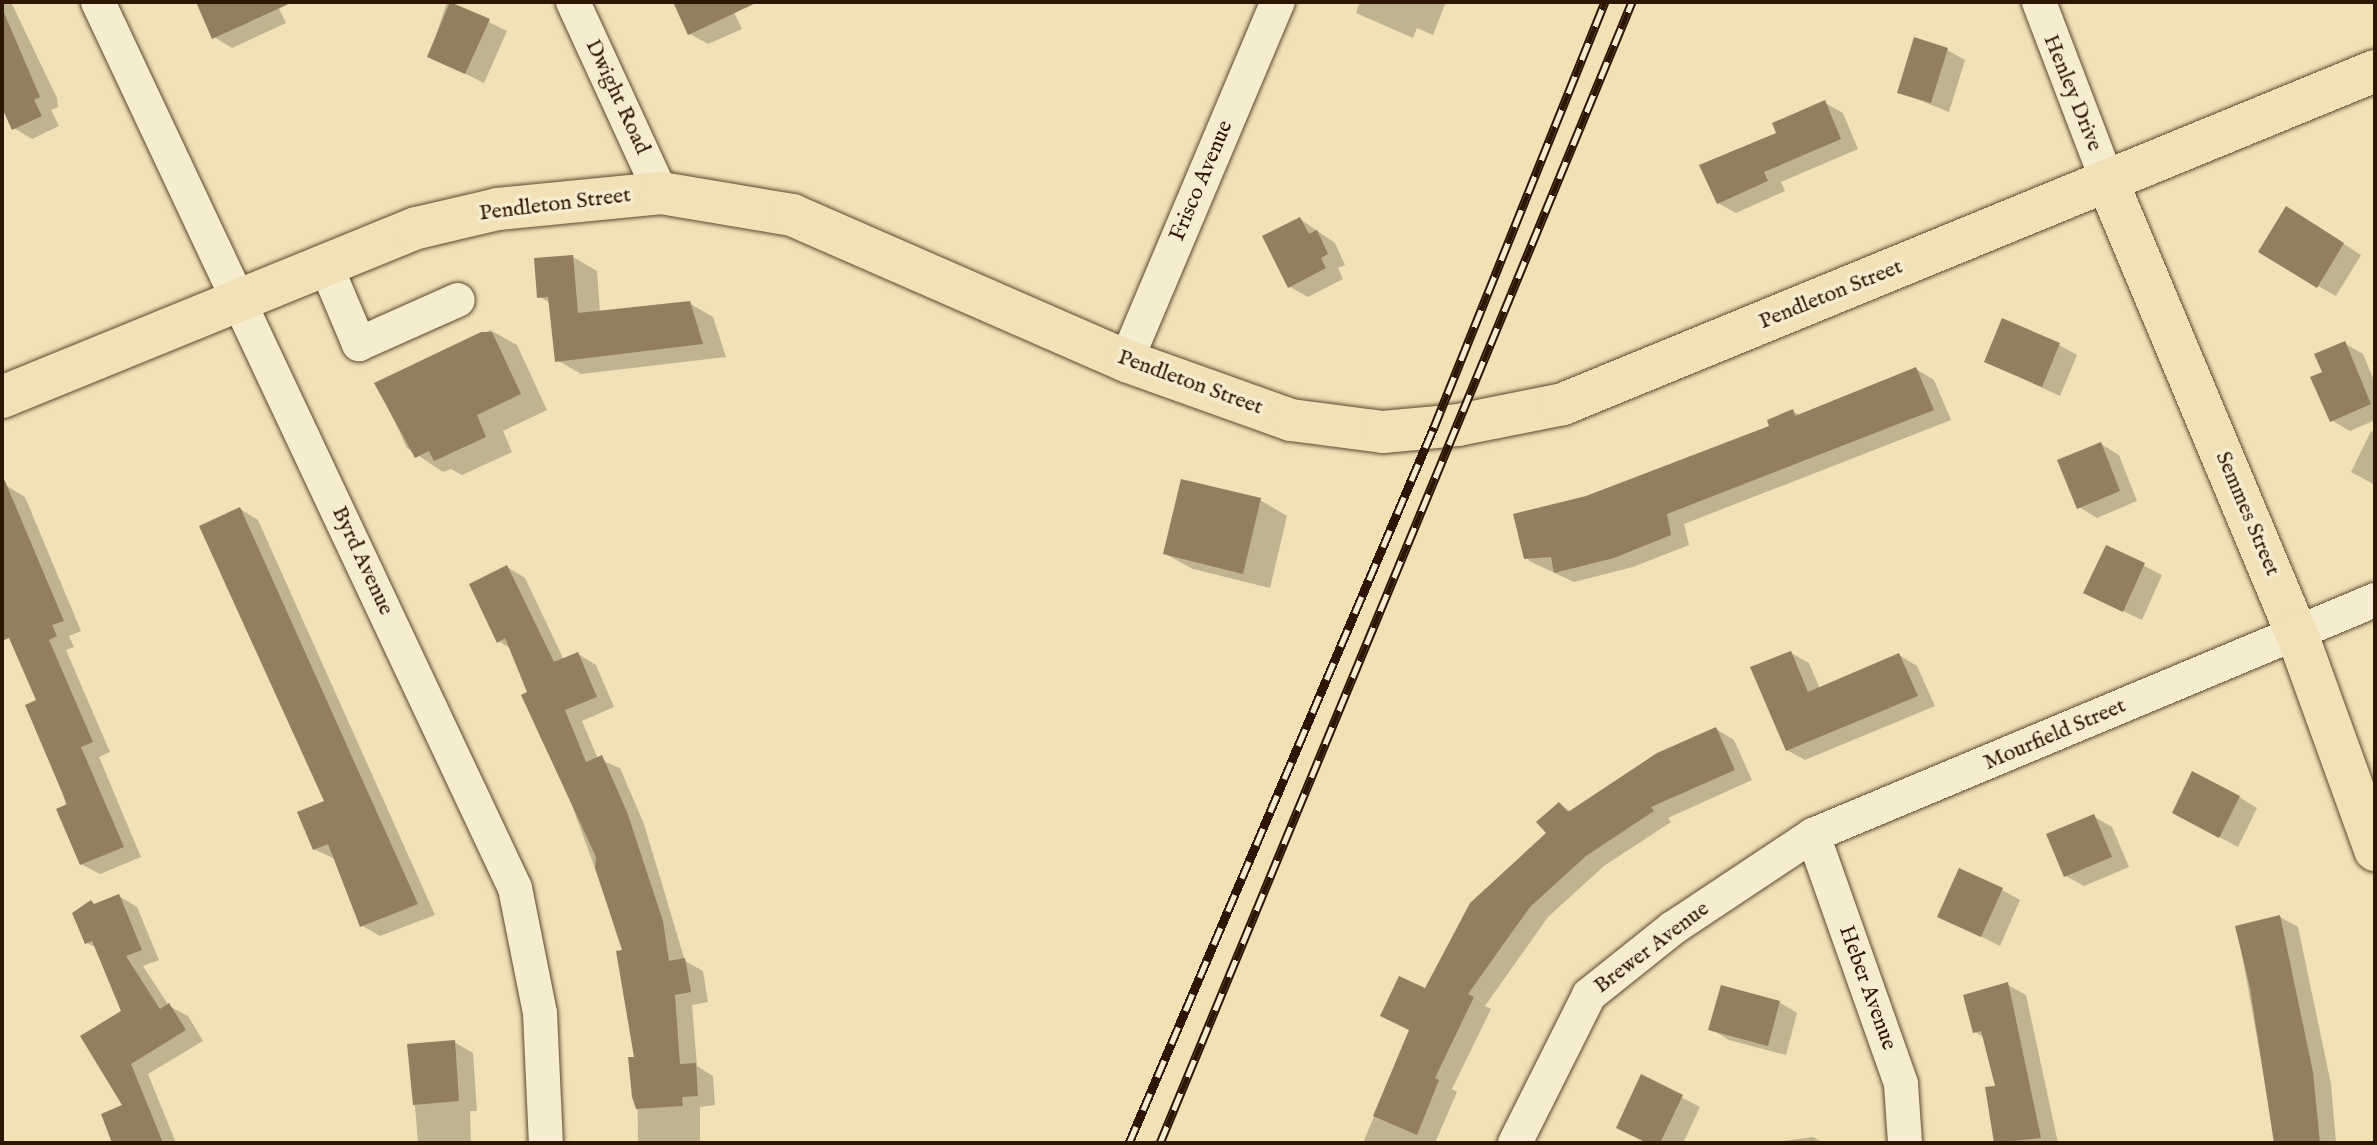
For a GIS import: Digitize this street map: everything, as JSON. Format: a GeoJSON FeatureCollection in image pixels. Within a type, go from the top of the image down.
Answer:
{"type":"FeatureCollection","features":[{"type":"Feature","properties":{"kind":"main road","name":"Pendleton Street"},"geometry":{"type":"LineString","coordinates":[[2,397],[417,228],[498,209],[661,193],[792,215],[1126,361],[1291,420],[1383,432],[1458,425],[1563,404],[2375,71]]}},
{"type":"Feature","properties":{"kind":"main road","name":"Semmes Street"},"geometry":{"type":"LineString","coordinates":[[2108,183],[2297,634],[2375,850]]}},
{"type":"Feature","properties":{"kind":"street","name":"Byrd Avenue"},"geometry":{"type":"LineString","coordinates":[[98,2],[515,888],[540,1013],[546,1143]]}},
{"type":"Feature","properties":{"kind":"street","name":"Dwight Road"},"geometry":{"type":"LineString","coordinates":[[573,2],[661,193]]}},
{"type":"Feature","properties":{"kind":"street","name":"Frisco Avenue"},"geometry":{"type":"LineString","coordinates":[[1126,361],[1278,2]]}},
{"type":"Feature","properties":{"kind":"street","name":"Henley Drive"},"geometry":{"type":"LineString","coordinates":[[2039,2],[2108,183]]}},
{"type":"Feature","properties":{"kind":"street"},"geometry":{"type":"LineString","coordinates":[[326,266],[359,344],[458,300]]}},
{"type":"Feature","properties":{"kind":"street","name":"Mourfield Street"},"geometry":{"type":"LineString","coordinates":[[1813,835],[2375,600]]}},
{"type":"Feature","properties":{"kind":"street","name":"Brewer Avenue"},"geometry":{"type":"LineString","coordinates":[[1515,1143],[1589,995],[1673,928],[1813,835]]}},
{"type":"Feature","properties":{"kind":"street","name":"Heber Avenue"},"geometry":{"type":"LineString","coordinates":[[1813,835],[1901,1084],[1905,1143]]}},
{"type":"Feature","properties":{"kind":"building"},"geometry":{"type":"Polygon","coordinates":[[[196,2],[293,2],[212,39],[196,2]]]}},
{"type":"Feature","properties":{"kind":"building"},"geometry":{"type":"Polygon","coordinates":[[[450,2],[490,19],[465,74],[427,57],[450,2]]]}},
{"type":"Feature","properties":{"kind":"building"},"geometry":{"type":"Polygon","coordinates":[[[673,2],[758,2],[688,35],[673,2]]]}},
{"type":"Feature","properties":{"kind":"building"},"geometry":{"type":"Polygon","coordinates":[[[2,8],[40,97],[34,100],[42,116],[12,130],[2,108],[2,8]]]}},
{"type":"Feature","properties":{"kind":"building"},"geometry":{"type":"Polygon","coordinates":[[[1914,37],[1948,48],[1931,103],[1897,93],[1914,37]]]}},
{"type":"Feature","properties":{"kind":"building"},"geometry":{"type":"Polygon","coordinates":[[[1825,100],[1841,139],[1764,172],[1768,181],[1717,204],[1699,165],[1776,133],[1772,123],[1825,100]]]}},
{"type":"Feature","properties":{"kind":"building"},"geometry":{"type":"Polygon","coordinates":[[[2286,206],[2344,243],[2317,288],[2258,252],[2286,206]]]}},
{"type":"Feature","properties":{"kind":"building"},"geometry":{"type":"Polygon","coordinates":[[[1300,217],[1309,234],[1317,230],[1328,254],[1321,258],[1326,268],[1288,288],[1262,236],[1300,217]]]}},
{"type":"Feature","properties":{"kind":"building"},"geometry":{"type":"Polygon","coordinates":[[[573,255],[578,313],[690,301],[703,344],[555,362],[548,297],[537,298],[534,258],[573,255]]]}},
{"type":"Feature","properties":{"kind":"building"},"geometry":{"type":"Polygon","coordinates":[[[2002,318],[2060,343],[2042,387],[1984,362],[2002,318]]]}},
{"type":"Feature","properties":{"kind":"building"},"geometry":{"type":"Polygon","coordinates":[[[481,332],[492,332],[521,394],[477,415],[486,437],[434,461],[429,451],[415,458],[374,383],[481,332]]]}},
{"type":"Feature","properties":{"kind":"building"},"geometry":{"type":"Polygon","coordinates":[[[2345,341],[2371,404],[2330,422],[2310,377],[2322,372],[2314,354],[2345,341]]]}},
{"type":"Feature","properties":{"kind":"building"},"geometry":{"type":"Polygon","coordinates":[[[1916,367],[1934,410],[1667,514],[1671,535],[1614,558],[1554,573],[1551,557],[1524,559],[1513,514],[1586,496],[1769,426],[1767,420],[1793,409],[1795,416],[1916,367]]]}},
{"type":"Feature","properties":{"kind":"building"},"geometry":{"type":"Polygon","coordinates":[[[2101,442],[2120,491],[2077,509],[2057,460],[2101,442]]]}},
{"type":"Feature","properties":{"kind":"building"},"geometry":{"type":"Polygon","coordinates":[[[2,474],[64,621],[52,625],[57,636],[49,640],[93,742],[81,747],[124,847],[80,865],[56,809],[67,804],[25,705],[36,700],[9,638],[2,641],[2,474]]]}},
{"type":"Feature","properties":{"kind":"building"},"geometry":{"type":"Polygon","coordinates":[[[1181,479],[1261,498],[1243,574],[1163,554],[1181,479]]]}},
{"type":"Feature","properties":{"kind":"building"},"geometry":{"type":"Polygon","coordinates":[[[240,507],[418,904],[360,927],[328,844],[313,850],[297,812],[324,801],[199,526],[240,507]]]}},
{"type":"Feature","properties":{"kind":"building"},"geometry":{"type":"Polygon","coordinates":[[[2106,545],[2145,563],[2123,612],[2083,593],[2106,545]]]}},
{"type":"Feature","properties":{"kind":"building"},"geometry":{"type":"Polygon","coordinates":[[[507,565],[554,662],[578,652],[597,697],[565,710],[586,762],[602,755],[627,812],[663,921],[669,961],[685,958],[691,992],[675,995],[680,1064],[696,1063],[698,1096],[682,1097],[683,1106],[636,1109],[632,1097],[628,1057],[634,1057],[616,951],[622,950],[595,868],[596,857],[521,695],[527,692],[505,638],[497,643],[469,584],[507,565]]]}},
{"type":"Feature","properties":{"kind":"building"},"geometry":{"type":"Polygon","coordinates":[[[1791,651],[1808,692],[1899,653],[1918,696],[1786,751],[1750,667],[1791,651]]]}},
{"type":"Feature","properties":{"kind":"building"},"geometry":{"type":"Polygon","coordinates":[[[1716,727],[1735,770],[1651,807],[1654,811],[1586,856],[1530,907],[1468,994],[1474,997],[1435,1078],[1439,1080],[1417,1135],[1373,1116],[1409,1030],[1380,1016],[1399,976],[1425,988],[1470,903],[1546,833],[1536,822],[1559,802],[1568,812],[1657,753],[1716,727]]]}},
{"type":"Feature","properties":{"kind":"building"},"geometry":{"type":"Polygon","coordinates":[[[2192,771],[2240,796],[2219,838],[2172,813],[2192,771]]]}},
{"type":"Feature","properties":{"kind":"building"},"geometry":{"type":"Polygon","coordinates":[[[2094,814],[2112,857],[2064,877],[2046,834],[2094,814]]]}},
{"type":"Feature","properties":{"kind":"building"},"geometry":{"type":"Polygon","coordinates":[[[1959,868],[2003,888],[1981,937],[1937,917],[1959,868]]]}},
{"type":"Feature","properties":{"kind":"building"},"geometry":{"type":"Polygon","coordinates":[[[119,894],[142,950],[126,956],[160,1009],[169,1003],[186,1030],[131,1064],[163,1143],[112,1143],[101,1114],[122,1105],[80,1036],[121,1011],[92,941],[85,944],[72,913],[91,900],[94,904],[119,894]]]}},
{"type":"Feature","properties":{"kind":"building"},"geometry":{"type":"Polygon","coordinates":[[[2280,915],[2313,1072],[2320,1143],[2274,1143],[2250,988],[2235,926],[2280,915]]]}},
{"type":"Feature","properties":{"kind":"building"},"geometry":{"type":"Polygon","coordinates":[[[2008,982],[2041,1138],[1994,1143],[1985,1087],[1995,1086],[1981,1031],[1973,1033],[1963,995],[2008,982]]]}},
{"type":"Feature","properties":{"kind":"building"},"geometry":{"type":"Polygon","coordinates":[[[1721,985],[1780,1001],[1768,1046],[1708,1030],[1721,985]]]}},
{"type":"Feature","properties":{"kind":"building"},"geometry":{"type":"Polygon","coordinates":[[[455,1040],[459,1101],[413,1105],[407,1044],[455,1040]]]}},
{"type":"Feature","properties":{"kind":"building"},"geometry":{"type":"Polygon","coordinates":[[[1641,1074],[1683,1095],[1660,1143],[1647,1143],[1616,1128],[1641,1074]]]}},
{"type":"Feature","properties":{"kind":"railway"},"geometry":{"type":"LineString","coordinates":[[1129,1143],[1434,427],[1605,2]]}},
{"type":"Feature","properties":{"kind":"railway"},"geometry":{"type":"LineString","coordinates":[[1160,1143],[1632,2]]}}]}
